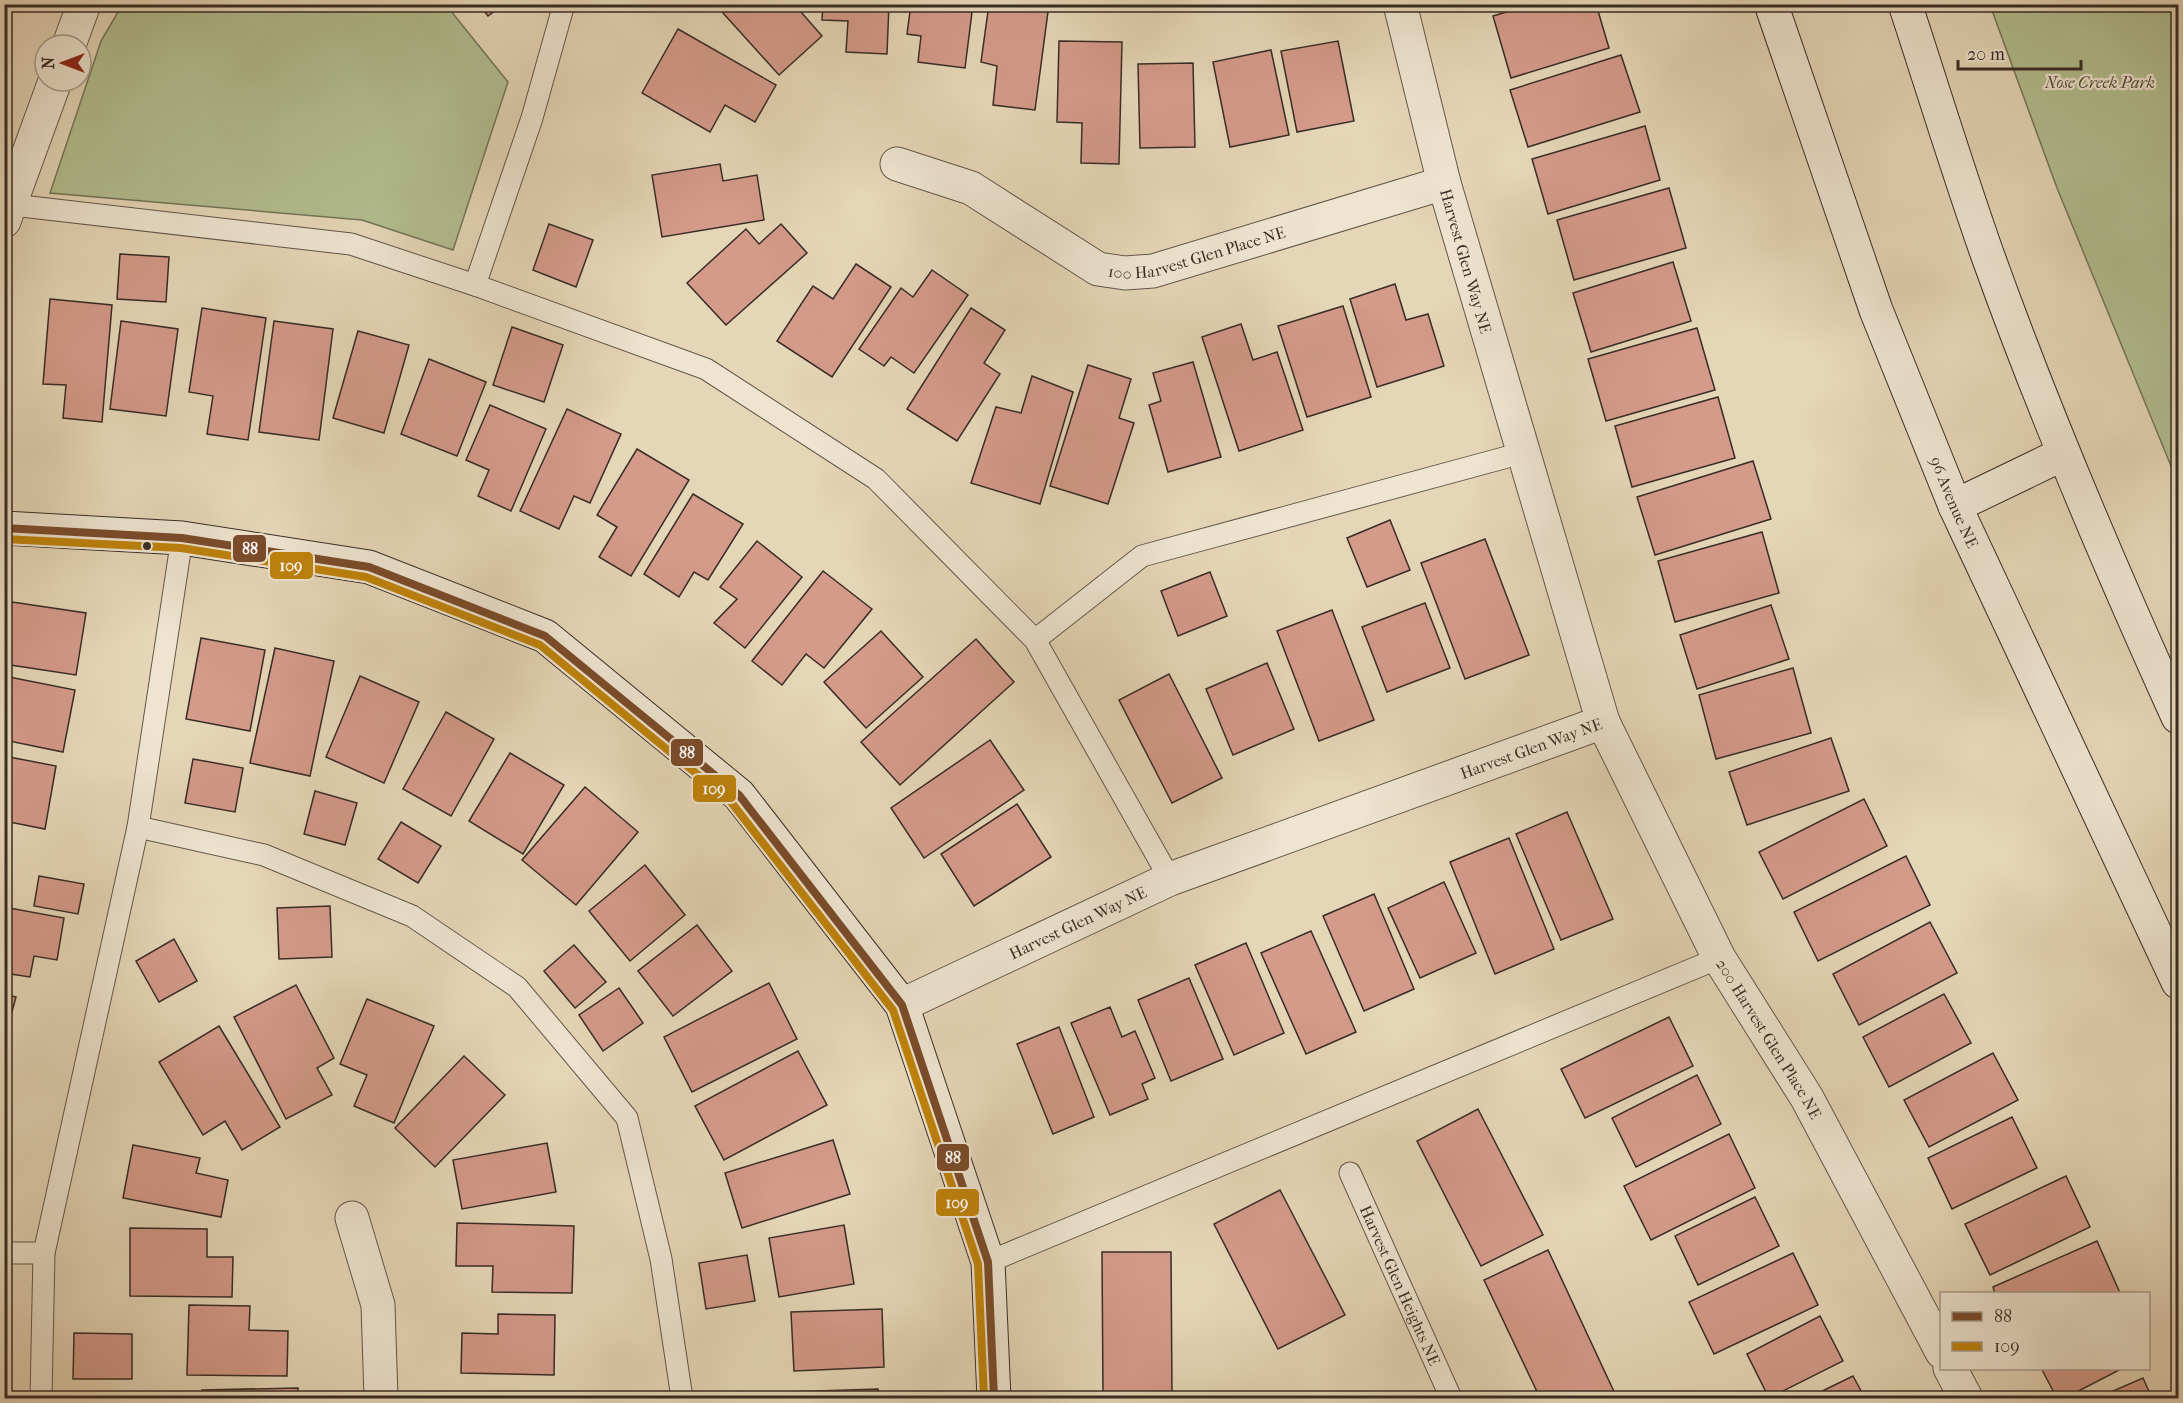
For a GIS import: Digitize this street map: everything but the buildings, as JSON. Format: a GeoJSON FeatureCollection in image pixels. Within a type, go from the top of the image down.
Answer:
{"type":"FeatureCollection","features":[{"type":"Feature","properties":{"kind":"street"},"geometry":{"type":"LineString","coordinates":[[73,33],[84,4]]}},
{"type":"Feature","properties":{"kind":"street","name":"Harvest Glen Way NE"},"geometry":{"type":"LineString","coordinates":[[902,1005],[1170,879],[1603,722],[1444,183],[1400,4]]}},
{"type":"Feature","properties":{"kind":"street","name":"96 Avenue NE"},"geometry":{"type":"LineString","coordinates":[[1772,4],[1876,310],[1955,506],[2178,982]]}},
{"type":"Feature","properties":{"kind":"street"},"geometry":{"type":"LineString","coordinates":[[1905,4],[1989,258],[2063,454],[2114,576],[2178,717]]}},
{"type":"Feature","properties":{"kind":"street"},"geometry":{"type":"LineString","coordinates":[[6,210],[51,93]]}},
{"type":"Feature","properties":{"kind":"street","name":"100 Harvest Glen Place NE"},"geometry":{"type":"LineString","coordinates":[[897,164],[971,188],[1098,269],[1125,273],[1153,272],[1444,183]]}},
{"type":"Feature","properties":{"kind":"street"},"geometry":{"type":"LineString","coordinates":[[1955,506],[2063,454]]}},
{"type":"Feature","properties":{"kind":"street"},"geometry":{"type":"LineString","coordinates":[[4,528],[182,538],[369,567],[545,636],[739,795],[902,1005],[988,1262],[994,1398]]}},
{"type":"Feature","properties":{"kind":"street","name":"200 Harvest Glen Place NE"},"geometry":{"type":"LineString","coordinates":[[1603,722],[1719,958],[1807,1098],[1940,1350]]}},
{"type":"Feature","properties":{"kind":"street"},"geometry":{"type":"LineString","coordinates":[[352,1218],[378,1305],[381,1398]]}},
{"type":"Feature","properties":{"kind":"street"},"geometry":{"type":"LineString","coordinates":[[1951,1370],[1966,1398]]}},
{"type":"Feature","properties":{"kind":"lane"},"geometry":{"type":"LineString","coordinates":[[475,285],[532,118],[564,4]]}},
{"type":"Feature","properties":{"kind":"lane"},"geometry":{"type":"LineString","coordinates":[[6,210],[351,243],[475,285],[706,369],[876,479],[1035,640],[1170,879]]}},
{"type":"Feature","properties":{"kind":"lane"},"geometry":{"type":"LineString","coordinates":[[1035,640],[1142,556],[1522,453]]}},
{"type":"Feature","properties":{"kind":"lane"},"geometry":{"type":"LineString","coordinates":[[41,1398],[44,1253],[138,826],[182,538]]}},
{"type":"Feature","properties":{"kind":"lane"},"geometry":{"type":"LineString","coordinates":[[138,826],[264,855],[412,916],[517,987],[627,1118],[661,1259],[682,1398]]}},
{"type":"Feature","properties":{"kind":"lane"},"geometry":{"type":"LineString","coordinates":[[988,1262],[1719,958]]}},
{"type":"Feature","properties":{"kind":"lane","name":"Harvest Glen Heights NE"},"geometry":{"type":"LineString","coordinates":[[1350,1173],[1451,1398]]}},
{"type":"Feature","properties":{"kind":"lane"},"geometry":{"type":"LineString","coordinates":[[4,1253],[44,1253]]}},
{"type":"Feature","properties":{"kind":"green space"},"geometry":{"type":"Polygon","coordinates":[[[122,5],[446,5],[508,82],[453,250],[362,220],[50,193],[84,93],[93,93],[93,65],[101,41],[122,5]]]}},
{"type":"Feature","properties":{"kind":"green space","name":"Nose Creek Park"},"geometry":{"type":"Polygon","coordinates":[[[1990,5],[2178,5],[2178,483],[2057,188],[1990,5]]]}},
{"type":"Feature","properties":{"kind":"transit line","name":"88"},"geometry":{"type":"LineString","coordinates":[[4,528],[182,538],[369,567],[545,636],[739,795],[902,1005],[988,1262],[994,1398]]}},
{"type":"Feature","properties":{"kind":"transit line","name":"109"},"geometry":{"type":"LineString","coordinates":[[4,539],[181,548],[366,577],[540,645],[731,802],[893,1010],[978,1264],[984,1398]]}}]}
